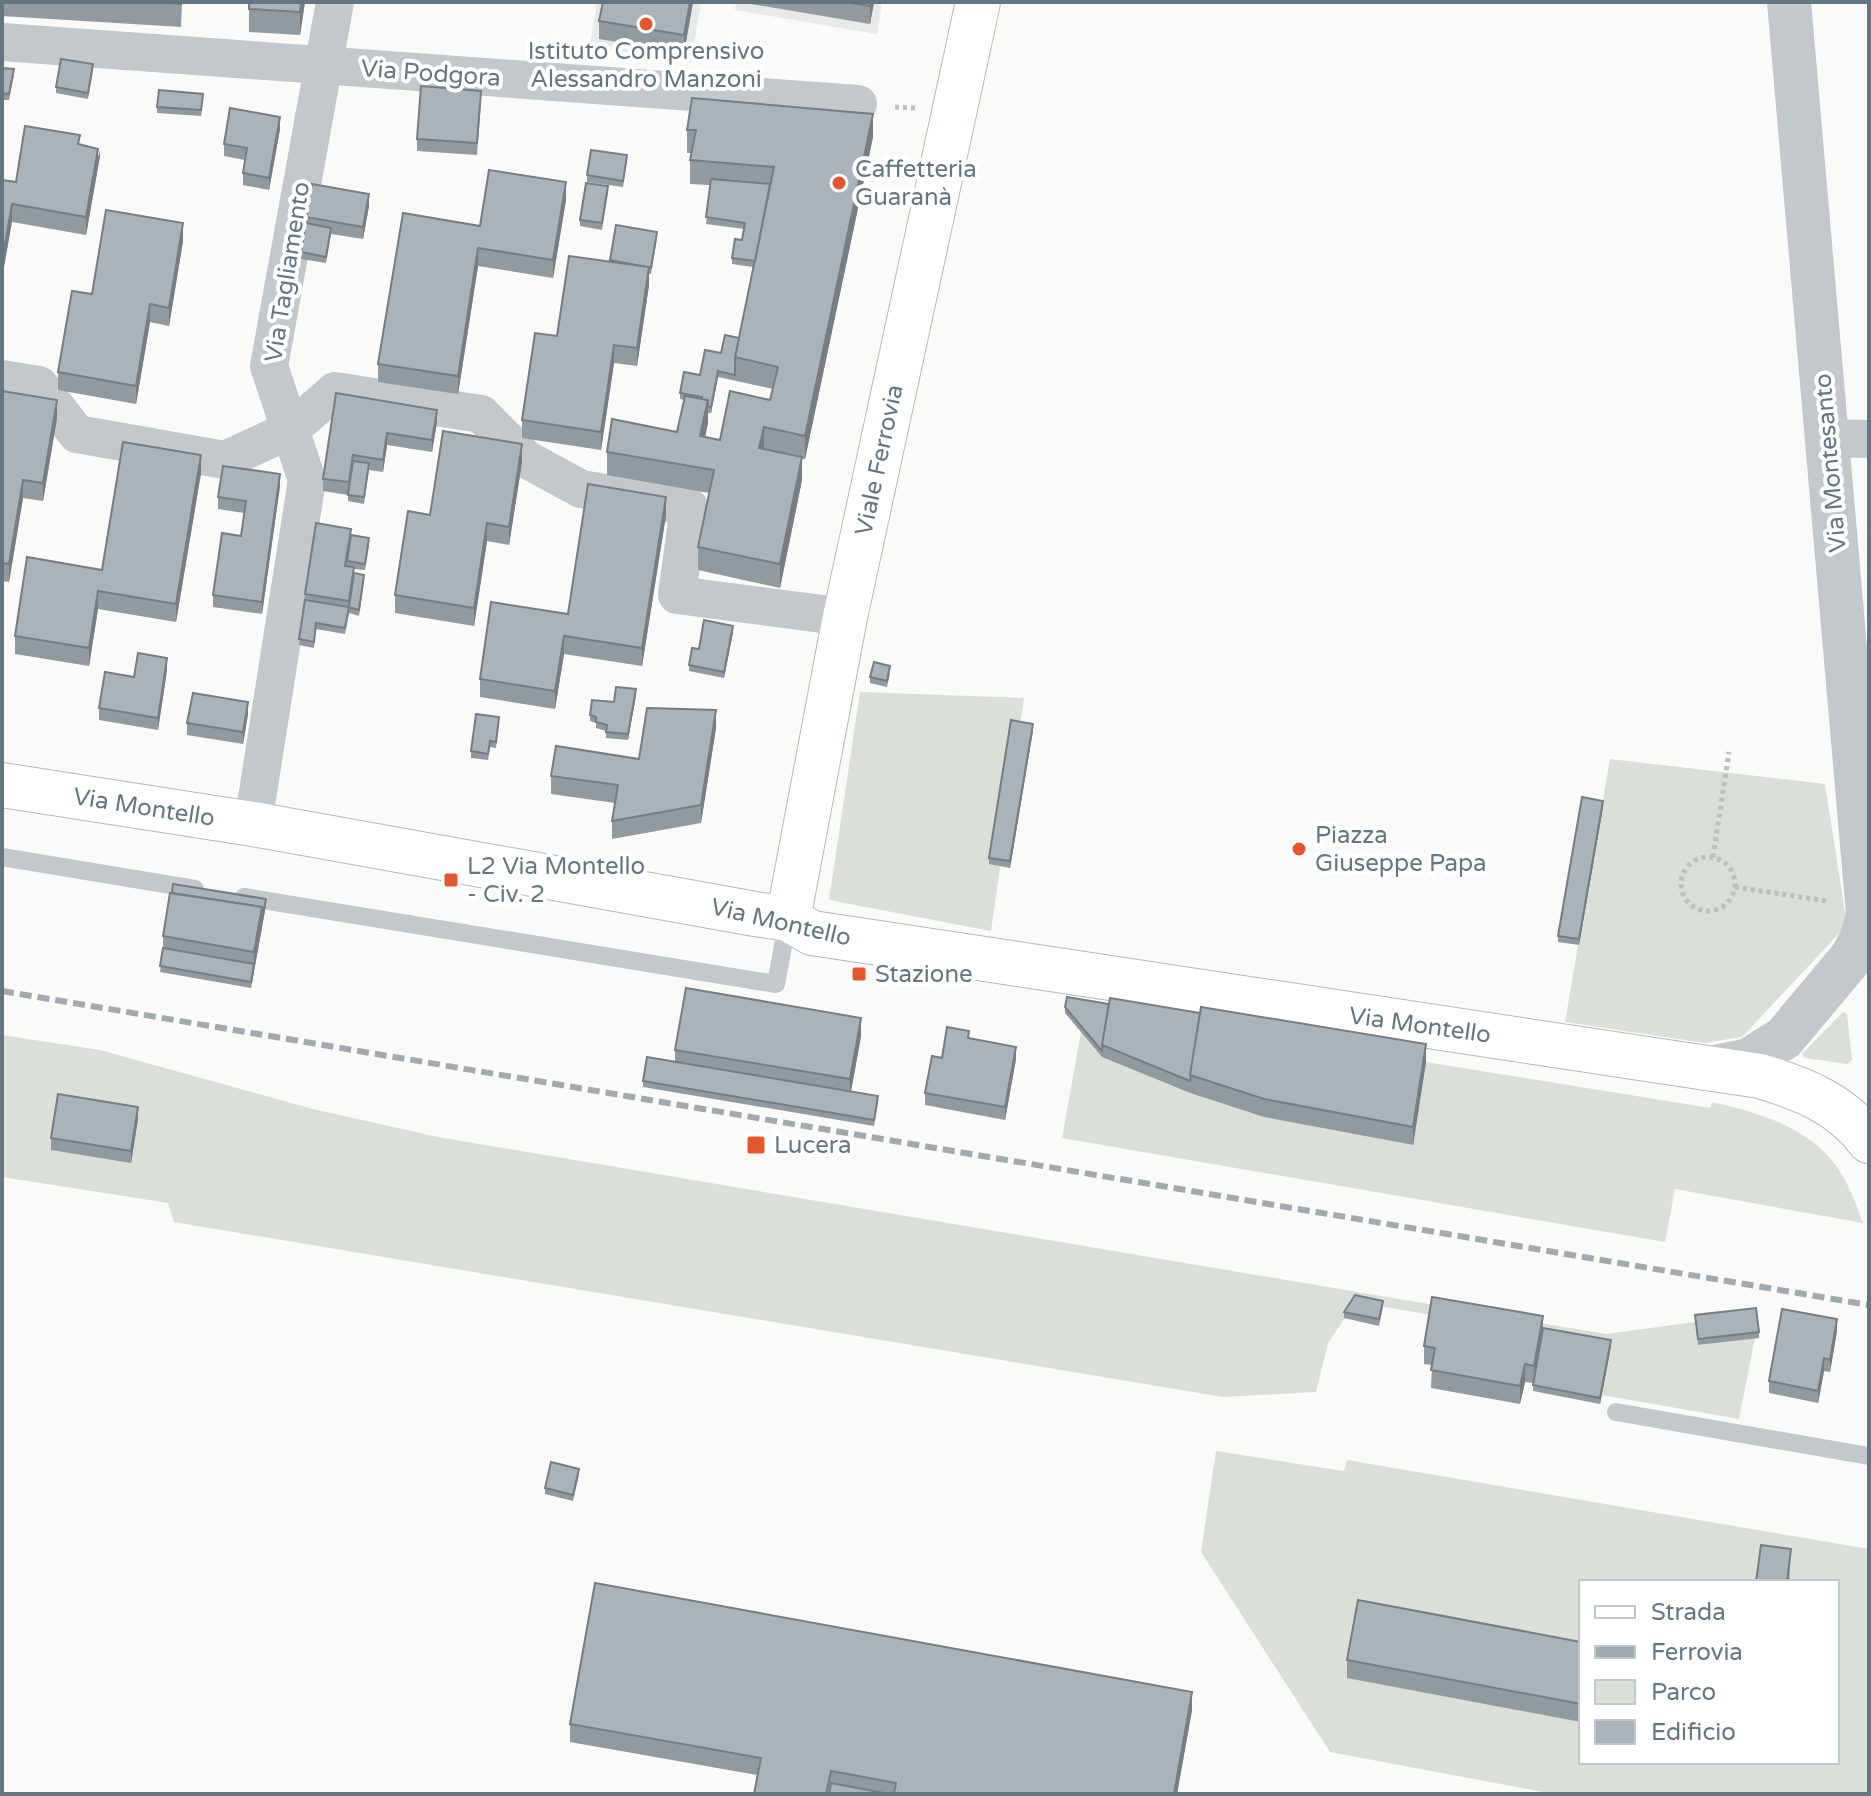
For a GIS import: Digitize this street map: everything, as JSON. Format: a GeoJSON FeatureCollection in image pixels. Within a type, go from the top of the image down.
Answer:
{"type":"FeatureCollection","features":[{"type":"Feature","properties":{"kind":"main road","name":"Viale Ferrovia"},"geometry":{"type":"LineString","coordinates":[[788,919],[845,617],[978,2]]}},
{"type":"Feature","properties":{"kind":"main road","name":"Via Montello"},"geometry":{"type":"LineString","coordinates":[[2,785],[253,824],[788,919],[812,933],[1760,1076],[1819,1097],[1843,1113],[1869,1141]]}},
{"type":"Feature","properties":{"kind":"street","name":"Via Tagliamento"},"geometry":{"type":"LineString","coordinates":[[253,824],[307,480],[269,366],[335,2]]}},
{"type":"Feature","properties":{"kind":"street","name":"Via Montesanto"},"geometry":{"type":"LineString","coordinates":[[1789,2],[1848,439],[1868,906]]}},
{"type":"Feature","properties":{"kind":"street","name":"Via Podgora"},"geometry":{"type":"LineString","coordinates":[[2,42],[858,104]]}},
{"type":"Feature","properties":{"kind":"street"},"geometry":{"type":"LineString","coordinates":[[2,379],[39,385],[77,434],[225,460],[290,430],[335,391],[481,414],[526,459],[581,489],[689,507],[677,595],[845,617]]}},
{"type":"Feature","properties":{"kind":"street","name":"Via Montello"},"geometry":{"type":"LineString","coordinates":[[1705,1069],[1749,1060],[1784,1038],[1851,958],[1862,938],[1868,906]]}},
{"type":"Feature","properties":{"kind":"lane"},"geometry":{"type":"LineString","coordinates":[[2,857],[776,984],[788,919]]}},
{"type":"Feature","properties":{"kind":"lane"},"geometry":{"type":"LineString","coordinates":[[1616,1412],[1869,1456]]}},
{"type":"Feature","properties":{"kind":"path"},"geometry":{"type":"LineString","coordinates":[[858,104],[956,111]]}},
{"type":"Feature","properties":{"kind":"path"},"geometry":{"type":"LineString","coordinates":[[1713,857],[1729,752]]}},
{"type":"Feature","properties":{"kind":"path"},"geometry":{"type":"LineString","coordinates":[[1713,857],[1721,860],[1732,872],[1735,887],[1732,896],[1719,908],[1701,909],[1687,899],[1683,891],[1684,874],[1696,861],[1713,857]]}},
{"type":"Feature","properties":{"kind":"path"},"geometry":{"type":"LineString","coordinates":[[1735,887],[1868,906]]}},
{"type":"Feature","properties":{"kind":"shaded area","name":"Istituto Comprensivo Alessandro Manzoni"},"geometry":{"type":"Polygon","coordinates":[[[597,2],[701,2],[691,63],[590,46],[597,2]]]}},
{"type":"Feature","properties":{"kind":"shaded area","name":"Istituto Comprensivo Alessandro Manzoni"},"geometry":{"type":"Polygon","coordinates":[[[736,2],[882,2],[877,34],[735,10],[736,2]]]}},
{"type":"Feature","properties":{"kind":"green space"},"geometry":{"type":"Polygon","coordinates":[[[860,692],[1024,698],[991,931],[829,900],[860,692]]]}},
{"type":"Feature","properties":{"kind":"green space"},"geometry":{"type":"Polygon","coordinates":[[[1610,759],[1825,784],[1847,925],[1742,1037],[1705,1043],[1565,1022],[1610,759]]]}},
{"type":"Feature","properties":{"kind":"green space"},"geometry":{"type":"Polygon","coordinates":[[[1843,1012],[1847,1014],[1852,1060],[1847,1064],[1805,1058],[1802,1054],[1843,1012]]]}},
{"type":"Feature","properties":{"kind":"green space"},"geometry":{"type":"Polygon","coordinates":[[[1081,1032],[1102,1057],[1190,1093],[1264,1117],[1412,1145],[1426,1062],[1710,1108],[1712,1102],[1729,1106],[1781,1123],[1812,1141],[1837,1167],[1863,1223],[1675,1189],[1665,1242],[1062,1138],[1081,1032]]]}},
{"type":"Feature","properties":{"kind":"green space"},"geometry":{"type":"Polygon","coordinates":[[[2,1035],[100,1050],[313,1109],[438,1137],[1606,1334],[1695,1322],[1699,1345],[1755,1338],[1739,1419],[1602,1395],[1610,1346],[1356,1302],[1328,1343],[1316,1392],[1223,1397],[174,1222],[168,1203],[2,1177],[2,1035]]]}},
{"type":"Feature","properties":{"kind":"green space"},"geometry":{"type":"Polygon","coordinates":[[[1216,1451],[1344,1471],[1347,1460],[1869,1549],[1869,1794],[1554,1794],[1330,1752],[1201,1552],[1216,1451]]]}},
{"type":"Feature","properties":{"kind":"building"},"geometry":{"type":"Polygon","coordinates":[[[249,2],[301,2],[300,12],[249,9],[249,2]]]}},
{"type":"Feature","properties":{"kind":"building"},"geometry":{"type":"Polygon","coordinates":[[[603,2],[690,2],[684,35],[599,21],[603,2]]]}},
{"type":"Feature","properties":{"kind":"building"},"geometry":{"type":"Polygon","coordinates":[[[846,2],[871,2],[870,6],[846,2]]]}},
{"type":"Feature","properties":{"kind":"building"},"geometry":{"type":"Polygon","coordinates":[[[61,59],[93,64],[88,93],[56,87],[61,59]]]}},
{"type":"Feature","properties":{"kind":"building"},"geometry":{"type":"Polygon","coordinates":[[[2,68],[14,69],[9,94],[2,93],[2,68]]]}},
{"type":"Feature","properties":{"kind":"building"},"geometry":{"type":"Polygon","coordinates":[[[421,86],[481,91],[477,143],[417,139],[421,86]]]}},
{"type":"Feature","properties":{"kind":"building"},"geometry":{"type":"Polygon","coordinates":[[[159,90],[203,94],[201,110],[157,107],[159,90]]]}},
{"type":"Feature","properties":{"kind":"building"},"geometry":{"type":"Polygon","coordinates":[[[692,98],[873,114],[805,436],[764,427],[759,448],[802,457],[780,564],[698,547],[714,470],[607,452],[612,419],[677,432],[685,396],[708,400],[700,436],[720,440],[730,391],[770,400],[778,367],[735,357],[774,167],[690,160],[696,130],[687,130],[692,98]]]}},
{"type":"Feature","properties":{"kind":"building"},"geometry":{"type":"Polygon","coordinates":[[[230,108],[280,117],[269,178],[243,173],[247,148],[224,144],[230,108]]]}},
{"type":"Feature","properties":{"kind":"building"},"geometry":{"type":"Polygon","coordinates":[[[25,126],[80,135],[78,144],[98,149],[86,217],[12,204],[2,261],[2,180],[16,182],[25,126]]]}},
{"type":"Feature","properties":{"kind":"building"},"geometry":{"type":"Polygon","coordinates":[[[591,150],[627,155],[623,181],[587,175],[591,150]]]}},
{"type":"Feature","properties":{"kind":"building"},"geometry":{"type":"Polygon","coordinates":[[[489,170],[566,182],[553,260],[478,248],[458,376],[378,364],[403,213],[480,226],[489,170]]]}},
{"type":"Feature","properties":{"kind":"building"},"geometry":{"type":"Polygon","coordinates":[[[711,179],[770,184],[755,261],[732,258],[735,239],[742,240],[745,223],[706,217],[711,179]]]}},
{"type":"Feature","properties":{"kind":"building"},"geometry":{"type":"Polygon","coordinates":[[[586,183],[608,186],[602,223],[580,220],[586,183]]]}},
{"type":"Feature","properties":{"kind":"building"},"geometry":{"type":"Polygon","coordinates":[[[312,184],[369,194],[363,227],[306,217],[312,184]]]}},
{"type":"Feature","properties":{"kind":"building"},"geometry":{"type":"Polygon","coordinates":[[[106,210],[183,223],[169,308],[150,304],[136,386],[58,372],[72,291],[92,294],[106,210]]]}},
{"type":"Feature","properties":{"kind":"building"},"geometry":{"type":"Polygon","coordinates":[[[306,223],[331,228],[326,257],[301,252],[306,223]]]}},
{"type":"Feature","properties":{"kind":"building"},"geometry":{"type":"Polygon","coordinates":[[[616,225],[657,232],[651,268],[610,260],[616,225]]]}},
{"type":"Feature","properties":{"kind":"building"},"geometry":{"type":"Polygon","coordinates":[[[569,256],[649,267],[637,348],[614,345],[601,432],[522,420],[535,333],[557,336],[569,256]]]}},
{"type":"Feature","properties":{"kind":"building"},"geometry":{"type":"Polygon","coordinates":[[[725,335],[739,338],[735,375],[718,371],[711,407],[708,407],[708,400],[702,397],[680,393],[684,372],[700,375],[705,350],[721,353],[725,335]]]}},
{"type":"Feature","properties":{"kind":"building"},"geometry":{"type":"Polygon","coordinates":[[[2,391],[57,400],[43,483],[23,480],[9,564],[2,563],[2,391]]]}},
{"type":"Feature","properties":{"kind":"building"},"geometry":{"type":"Polygon","coordinates":[[[336,393],[437,410],[432,440],[387,433],[383,460],[353,455],[349,482],[323,479],[336,393]]]}},
{"type":"Feature","properties":{"kind":"building"},"geometry":{"type":"Polygon","coordinates":[[[443,431],[522,444],[509,527],[487,523],[474,608],[395,595],[408,511],[430,515],[443,431]]]}},
{"type":"Feature","properties":{"kind":"building"},"geometry":{"type":"Polygon","coordinates":[[[123,442],[201,455],[176,604],[98,591],[89,648],[15,636],[27,557],[102,570],[123,442]]]}},
{"type":"Feature","properties":{"kind":"building"},"geometry":{"type":"Polygon","coordinates":[[[353,461],[369,463],[364,497],[348,495],[353,461]]]}},
{"type":"Feature","properties":{"kind":"building"},"geometry":{"type":"Polygon","coordinates":[[[223,466],[280,474],[262,602],[213,595],[222,533],[241,536],[246,501],[218,497],[223,466]]]}},
{"type":"Feature","properties":{"kind":"building"},"geometry":{"type":"Polygon","coordinates":[[[588,484],[666,497],[642,648],[564,636],[555,691],[480,679],[491,602],[568,614],[588,484]]]}},
{"type":"Feature","properties":{"kind":"building"},"geometry":{"type":"Polygon","coordinates":[[[316,523],[351,529],[345,566],[354,567],[349,601],[305,594],[316,523]]]}},
{"type":"Feature","properties":{"kind":"building"},"geometry":{"type":"Polygon","coordinates":[[[351,535],[369,538],[365,564],[347,561],[351,535]]]}},
{"type":"Feature","properties":{"kind":"building"},"geometry":{"type":"Polygon","coordinates":[[[354,573],[364,575],[359,610],[349,607],[354,573]]]}},
{"type":"Feature","properties":{"kind":"building"},"geometry":{"type":"Polygon","coordinates":[[[305,600],[349,607],[345,628],[316,623],[314,642],[299,639],[305,600]]]}},
{"type":"Feature","properties":{"kind":"building"},"geometry":{"type":"Polygon","coordinates":[[[704,620],[733,626],[724,672],[689,665],[692,648],[699,649],[704,620]]]}},
{"type":"Feature","properties":{"kind":"building"},"geometry":{"type":"Polygon","coordinates":[[[138,653],[167,658],[158,718],[99,708],[105,672],[134,677],[138,653]]]}},
{"type":"Feature","properties":{"kind":"building"},"geometry":{"type":"Polygon","coordinates":[[[874,662],[890,666],[887,681],[870,677],[874,662]]]}},
{"type":"Feature","properties":{"kind":"building"},"geometry":{"type":"Polygon","coordinates":[[[616,687],[636,689],[628,734],[606,732],[607,725],[596,722],[596,717],[590,715],[592,700],[614,702],[616,687]]]}},
{"type":"Feature","properties":{"kind":"building"},"geometry":{"type":"Polygon","coordinates":[[[193,693],[248,702],[243,732],[187,723],[193,693]]]}},
{"type":"Feature","properties":{"kind":"building"},"geometry":{"type":"Polygon","coordinates":[[[647,708],[716,710],[701,805],[612,821],[618,785],[551,776],[556,746],[639,759],[647,708]]]}},
{"type":"Feature","properties":{"kind":"building"},"geometry":{"type":"Polygon","coordinates":[[[476,714],[499,717],[496,742],[490,741],[488,754],[471,751],[476,714]]]}},
{"type":"Feature","properties":{"kind":"building"},"geometry":{"type":"Polygon","coordinates":[[[1011,720],[1033,724],[1010,861],[989,858],[1011,720]]]}},
{"type":"Feature","properties":{"kind":"building"},"geometry":{"type":"Polygon","coordinates":[[[1582,797],[1603,801],[1579,939],[1558,936],[1582,797]]]}},
{"type":"Feature","properties":{"kind":"building"},"geometry":{"type":"Polygon","coordinates":[[[173,884],[266,899],[262,919],[262,907],[172,893],[173,884]]]}},
{"type":"Feature","properties":{"kind":"building"},"geometry":{"type":"Polygon","coordinates":[[[170,893],[262,907],[254,952],[163,936],[170,893]]]}},
{"type":"Feature","properties":{"kind":"building"},"geometry":{"type":"Polygon","coordinates":[[[163,948],[254,964],[251,982],[160,966],[163,948]]]}},
{"type":"Feature","properties":{"kind":"building"},"geometry":{"type":"Polygon","coordinates":[[[686,988],[861,1018],[850,1079],[675,1050],[686,988]]]}},
{"type":"Feature","properties":{"kind":"building"},"geometry":{"type":"Polygon","coordinates":[[[1067,997],[1109,1004],[1102,1051],[1065,1007],[1067,997]]]}},
{"type":"Feature","properties":{"kind":"building"},"geometry":{"type":"Polygon","coordinates":[[[1110,998],[1200,1013],[1190,1081],[1102,1045],[1110,998]]]}},
{"type":"Feature","properties":{"kind":"building"},"geometry":{"type":"Polygon","coordinates":[[[1201,1007],[1426,1044],[1413,1127],[1264,1099],[1190,1075],[1201,1007]]]}},
{"type":"Feature","properties":{"kind":"building"},"geometry":{"type":"Polygon","coordinates":[[[947,1027],[969,1031],[968,1038],[1016,1047],[1005,1107],[925,1093],[932,1056],[942,1058],[947,1027]]]}},
{"type":"Feature","properties":{"kind":"building"},"geometry":{"type":"Polygon","coordinates":[[[647,1057],[878,1096],[874,1120],[643,1081],[647,1057]]]}},
{"type":"Feature","properties":{"kind":"building"},"geometry":{"type":"Polygon","coordinates":[[[58,1094],[138,1107],[131,1151],[51,1138],[58,1094]]]}},
{"type":"Feature","properties":{"kind":"building"},"geometry":{"type":"Polygon","coordinates":[[[1355,1295],[1383,1301],[1379,1319],[1344,1312],[1355,1295]]]}},
{"type":"Feature","properties":{"kind":"building"},"geometry":{"type":"Polygon","coordinates":[[[1432,1297],[1543,1316],[1534,1366],[1525,1364],[1520,1386],[1431,1370],[1435,1348],[1424,1346],[1432,1297]]]}},
{"type":"Feature","properties":{"kind":"building"},"geometry":{"type":"Polygon","coordinates":[[[1756,1308],[1759,1332],[1698,1339],[1695,1315],[1756,1308]]]}},
{"type":"Feature","properties":{"kind":"building"},"geometry":{"type":"Polygon","coordinates":[[[1782,1309],[1837,1319],[1830,1360],[1824,1358],[1818,1391],[1769,1381],[1782,1309]]]}},
{"type":"Feature","properties":{"kind":"building"},"geometry":{"type":"Polygon","coordinates":[[[1543,1328],[1611,1340],[1600,1398],[1533,1385],[1543,1328]]]}},
{"type":"Feature","properties":{"kind":"building"},"geometry":{"type":"Polygon","coordinates":[[[551,1462],[579,1469],[573,1495],[545,1488],[551,1462]]]}},
{"type":"Feature","properties":{"kind":"building"},"geometry":{"type":"Polygon","coordinates":[[[1761,1545],[1791,1549],[1787,1580],[1756,1580],[1761,1545]]]}},
{"type":"Feature","properties":{"kind":"building"},"geometry":{"type":"Polygon","coordinates":[[[595,1583],[1192,1692],[1174,1794],[894,1794],[896,1783],[831,1771],[826,1794],[754,1794],[761,1758],[570,1724],[595,1583]]]}},
{"type":"Feature","properties":{"kind":"building"},"geometry":{"type":"Polygon","coordinates":[[[1358,1600],[1579,1642],[1579,1704],[1347,1660],[1358,1600]]]}},
{"type":"Feature","properties":{"kind":"building"},"geometry":{"type":"Polygon","coordinates":[[[831,1783],[889,1794],[829,1794],[831,1783]]]}},
{"type":"Feature","properties":{"kind":"railway"},"geometry":{"type":"LineString","coordinates":[[2,991],[1869,1305]]}},
{"type":"Feature","properties":{"kind":"place","name":"Istituto Comprensivo Alessandro Manzoni"},"geometry":{"type":"Point","coordinates":[646,24]}},
{"type":"Feature","properties":{"kind":"place","name":"Caffetteria Guaranà"},"geometry":{"type":"Point","coordinates":[839,183]}},
{"type":"Feature","properties":{"kind":"place","name":"Piazza Giuseppe Papa"},"geometry":{"type":"Point","coordinates":[1299,849]}},
{"type":"Feature","properties":{"kind":"place","name":"L2 Via Montello - Civ. 2"},"geometry":{"type":"Point","coordinates":[451,880]}},
{"type":"Feature","properties":{"kind":"place","name":"Stazione"},"geometry":{"type":"Point","coordinates":[859,974]}},
{"type":"Feature","properties":{"kind":"place","name":"Lucera"},"geometry":{"type":"Point","coordinates":[756,1145]}}]}
